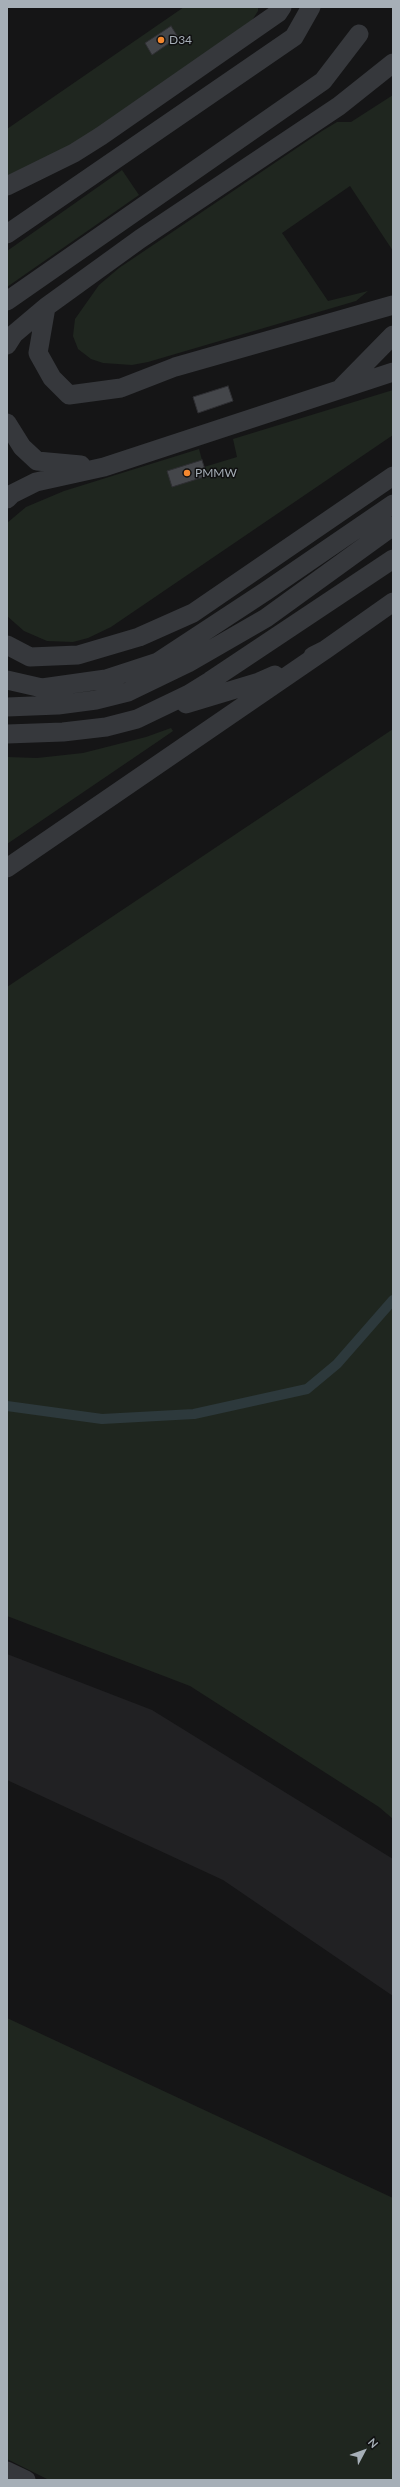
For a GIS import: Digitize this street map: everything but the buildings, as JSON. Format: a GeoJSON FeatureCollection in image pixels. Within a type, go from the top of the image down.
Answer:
{"type":"FeatureCollection","features":[{"type":"Feature","properties":{"kind":"lane"},"geometry":{"type":"LineString","coordinates":[[7,186],[74,152],[101,136],[278,14],[282,7]]}},
{"type":"Feature","properties":{"kind":"lane"},"geometry":{"type":"LineString","coordinates":[[7,234],[294,37],[311,7]]}},
{"type":"Feature","properties":{"kind":"lane"},"geometry":{"type":"LineString","coordinates":[[7,301],[323,81],[359,34]]}},
{"type":"Feature","properties":{"kind":"lane"},"geometry":{"type":"LineString","coordinates":[[7,345],[14,334],[46,307],[140,239],[339,106],[393,63]]}},
{"type":"Feature","properties":{"kind":"lane"},"geometry":{"type":"LineString","coordinates":[[46,307],[38,353],[52,378],[69,395],[121,388],[175,367],[393,305]]}},
{"type":"Feature","properties":{"kind":"lane"},"geometry":{"type":"LineString","coordinates":[[338,390],[393,335]]}},
{"type":"Feature","properties":{"kind":"lane"},"geometry":{"type":"LineString","coordinates":[[7,499],[12,494],[36,482],[104,467],[393,372]]}},
{"type":"Feature","properties":{"kind":"lane"},"geometry":{"type":"LineString","coordinates":[[7,423],[22,447],[38,461],[104,467]]}},
{"type":"Feature","properties":{"kind":"lane"},"geometry":{"type":"LineString","coordinates":[[7,645],[30,657],[78,655],[139,638],[193,613],[255,572],[393,476]]}},
{"type":"Feature","properties":{"kind":"lane"},"geometry":{"type":"LineString","coordinates":[[7,680],[42,688],[106,679],[158,662],[208,630],[393,504]]}},
{"type":"Feature","properties":{"kind":"lane"},"geometry":{"type":"LineString","coordinates":[[7,707],[58,705],[96,700],[128,692],[188,663],[266,618],[393,526]]}},
{"type":"Feature","properties":{"kind":"lane"},"geometry":{"type":"LineString","coordinates":[[137,719],[188,694],[210,681],[393,559]]}},
{"type":"Feature","properties":{"kind":"lane"},"geometry":{"type":"LineString","coordinates":[[208,630],[255,572]]}},
{"type":"Feature","properties":{"kind":"lane"},"geometry":{"type":"LineString","coordinates":[[7,868],[393,602]]}},
{"type":"Feature","properties":{"kind":"lane"},"geometry":{"type":"LineString","coordinates":[[7,734],[63,732],[106,727],[137,719],[259,682],[325,650]]}},
{"type":"Feature","properties":{"kind":"lane"},"geometry":{"type":"LineString","coordinates":[[7,2471],[26,2480]]}},
{"type":"Feature","properties":{"kind":"shaded area"},"geometry":{"type":"Polygon","coordinates":[[[184,7],[258,7],[258,11],[249,25],[79,141],[7,178],[7,129],[184,7]]]}},
{"type":"Feature","properties":{"kind":"shaded area"},"geometry":{"type":"Polygon","coordinates":[[[393,95],[393,251],[350,186],[282,233],[328,301],[368,291],[356,301],[148,362],[132,365],[103,363],[91,359],[78,349],[73,336],[75,319],[99,285],[119,268],[322,131],[337,122],[351,122],[393,95]]]}},
{"type":"Feature","properties":{"kind":"shaded area"},"geometry":{"type":"Polygon","coordinates":[[[122,170],[139,195],[7,287],[7,251],[122,170]]]}},
{"type":"Feature","properties":{"kind":"shaded area"},"geometry":{"type":"Polygon","coordinates":[[[393,390],[393,435],[111,627],[88,638],[73,642],[47,641],[24,631],[7,616],[7,523],[26,507],[64,491],[199,449],[202,460],[168,471],[172,487],[207,476],[204,467],[237,457],[233,439],[393,390]]]}},
{"type":"Feature","properties":{"kind":"shaded area"},"geometry":{"type":"Polygon","coordinates":[[[171,728],[173,731],[7,844],[7,757],[37,758],[83,753],[146,737],[171,728]]]}},
{"type":"Feature","properties":{"kind":"shaded area"},"geometry":{"type":"Polygon","coordinates":[[[393,729],[393,1819],[379,1807],[190,1686],[7,1616],[7,987],[393,729]]]}},
{"type":"Feature","properties":{"kind":"shaded area"},"geometry":{"type":"Polygon","coordinates":[[[7,1654],[152,1710],[393,1859],[393,1996],[223,1880],[7,1780],[7,1654]]]}},
{"type":"Feature","properties":{"kind":"shaded area"},"geometry":{"type":"Polygon","coordinates":[[[7,2018],[393,2198],[393,2480],[49,2480],[7,2459],[7,2018]]]}},
{"type":"Feature","properties":{"kind":"waterway"},"geometry":{"type":"LineString","coordinates":[[7,1406],[102,1419],[194,1414],[307,1389],[337,1364],[393,1300]]}},
{"type":"Feature","properties":{"kind":"place","name":"D34"},"geometry":{"type":"Point","coordinates":[161,40]}},
{"type":"Feature","properties":{"kind":"place","name":"PMMW"},"geometry":{"type":"Point","coordinates":[187,473]}}]}
